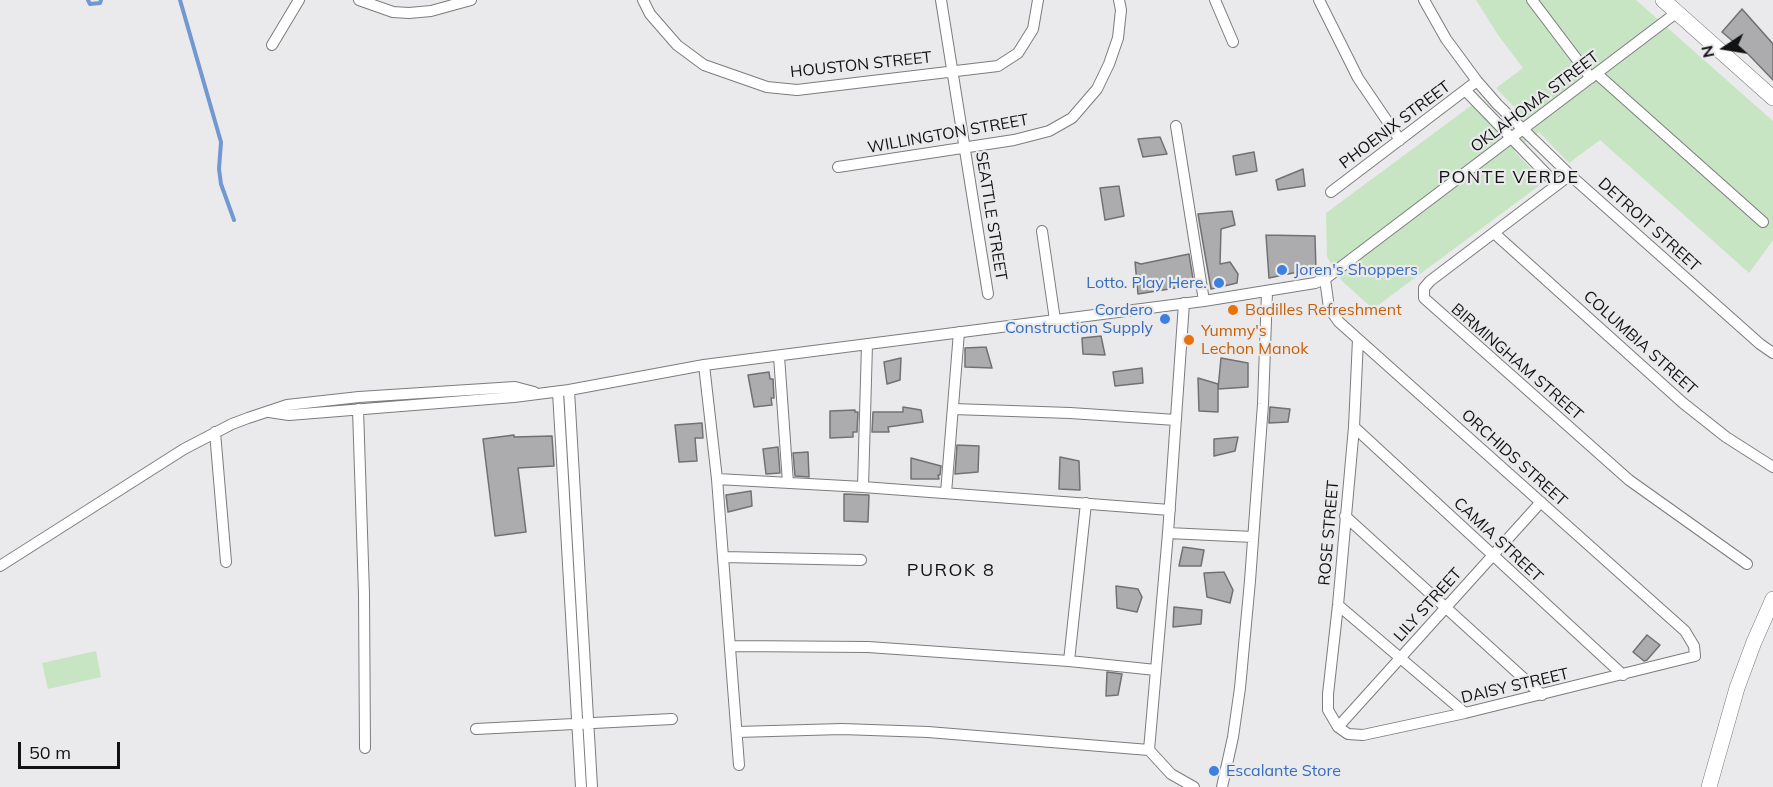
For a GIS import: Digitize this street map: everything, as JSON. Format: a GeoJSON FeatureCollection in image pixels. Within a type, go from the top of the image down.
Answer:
{"type":"FeatureCollection","features":[{"type":"Feature","properties":{"kind":"main road"},"geometry":{"type":"LineString","coordinates":[[1663,0],[1773,98]]}},
{"type":"Feature","properties":{"kind":"main road"},"geometry":{"type":"LineString","coordinates":[[1708,787],[1737,688],[1773,599]]}},
{"type":"Feature","properties":{"kind":"street"},"geometry":{"type":"LineString","coordinates":[[272,45],[298,0]]}},
{"type":"Feature","properties":{"kind":"street"},"geometry":{"type":"LineString","coordinates":[[359,0],[393,12],[409,13],[431,12],[471,0]]}},
{"type":"Feature","properties":{"kind":"street","name":"HOUSTON STREET"},"geometry":{"type":"LineString","coordinates":[[643,0],[650,14],[677,45],[704,65],[767,87],[797,90],[998,66],[1018,52],[1033,29],[1038,0]]}},
{"type":"Feature","properties":{"kind":"street","name":"SEATTLE STREET"},"geometry":{"type":"LineString","coordinates":[[941,0],[988,294]]}},
{"type":"Feature","properties":{"kind":"street","name":"WILLINGTON STREET"},"geometry":{"type":"LineString","coordinates":[[838,167],[1014,140],[1049,131],[1072,118],[1097,89],[1109,64],[1118,38],[1121,10],[1119,0]]}},
{"type":"Feature","properties":{"kind":"street"},"geometry":{"type":"LineString","coordinates":[[1215,0],[1233,42]]}},
{"type":"Feature","properties":{"kind":"street"},"geometry":{"type":"LineString","coordinates":[[1319,0],[1358,78],[1400,140]]}},
{"type":"Feature","properties":{"kind":"street","name":"DETROIT STREET"},"geometry":{"type":"LineString","coordinates":[[1424,0],[1433,19],[1477,81],[1523,130],[1570,175],[1760,344],[1773,353]]}},
{"type":"Feature","properties":{"kind":"street"},"geometry":{"type":"LineString","coordinates":[[1532,0],[1594,76],[1763,222]]}},
{"type":"Feature","properties":{"kind":"street","name":"OKLAHOMA STREET"},"geometry":{"type":"LineString","coordinates":[[1325,279],[1676,13]]}},
{"type":"Feature","properties":{"kind":"street","name":"PHOENIX STREET"},"geometry":{"type":"LineString","coordinates":[[1331,192],[1477,81]]}},
{"type":"Feature","properties":{"kind":"street"},"geometry":{"type":"LineString","coordinates":[[1466,90],[1557,185]]}},
{"type":"Feature","properties":{"kind":"street"},"geometry":{"type":"LineString","coordinates":[[1176,126],[1204,302]]}},
{"type":"Feature","properties":{"kind":"street","name":"BIRMINGHAM STREET"},"geometry":{"type":"LineString","coordinates":[[1570,175],[1426,285],[1423,291],[1426,302],[1629,480],[1747,564]]}},
{"type":"Feature","properties":{"kind":"street"},"geometry":{"type":"LineString","coordinates":[[1042,231],[1055,320]]}},
{"type":"Feature","properties":{"kind":"street","name":"COLUMBIA STREET"},"geometry":{"type":"LineString","coordinates":[[1494,233],[1683,402],[1726,437],[1773,467]]}},
{"type":"Feature","properties":{"kind":"street"},"geometry":{"type":"LineString","coordinates":[[269,412],[289,415],[558,392],[704,365],[1204,302],[1315,283],[1325,279]]}},
{"type":"Feature","properties":{"kind":"street","name":"ORCHIDS STREET"},"geometry":{"type":"LineString","coordinates":[[1325,279],[1327,299],[1333,315],[1685,632],[1696,653]]}},
{"type":"Feature","properties":{"kind":"street"},"geometry":{"type":"LineString","coordinates":[[1222,787],[1233,737],[1240,688],[1263,404],[1267,292]]}},
{"type":"Feature","properties":{"kind":"street"},"geometry":{"type":"LineString","coordinates":[[1149,750],[1170,510],[1184,303]]}},
{"type":"Feature","properties":{"kind":"street"},"geometry":{"type":"LineString","coordinates":[[946,493],[959,332]]}},
{"type":"Feature","properties":{"kind":"street","name":"ROSE STREET"},"geometry":{"type":"LineString","coordinates":[[1338,727],[1330,715],[1328,703],[1354,428],[1358,339]]}},
{"type":"Feature","properties":{"kind":"street"},"geometry":{"type":"LineString","coordinates":[[863,487],[867,344]]}},
{"type":"Feature","properties":{"kind":"street"},"geometry":{"type":"LineString","coordinates":[[779,356],[788,483]]}},
{"type":"Feature","properties":{"kind":"street"},"geometry":{"type":"LineString","coordinates":[[704,365],[724,556],[739,765]]}},
{"type":"Feature","properties":{"kind":"street"},"geometry":{"type":"LineString","coordinates":[[0,566],[214,432],[287,405],[359,397],[515,387],[536,393]]}},
{"type":"Feature","properties":{"kind":"street"},"geometry":{"type":"LineString","coordinates":[[568,473],[569,390]]}},
{"type":"Feature","properties":{"kind":"street"},"geometry":{"type":"LineString","coordinates":[[558,392],[568,473],[576,598],[584,644],[592,787]]}},
{"type":"Feature","properties":{"kind":"street"},"geometry":{"type":"LineString","coordinates":[[358,409],[364,594],[365,748]]}},
{"type":"Feature","properties":{"kind":"street"},"geometry":{"type":"LineString","coordinates":[[953,409],[1176,420]]}},
{"type":"Feature","properties":{"kind":"street","name":"CAMIA STREET"},"geometry":{"type":"LineString","coordinates":[[1354,428],[1623,675]]}},
{"type":"Feature","properties":{"kind":"street"},"geometry":{"type":"LineString","coordinates":[[214,432],[226,562]]}},
{"type":"Feature","properties":{"kind":"street"},"geometry":{"type":"LineString","coordinates":[[717,479],[863,487],[1170,510]]}},
{"type":"Feature","properties":{"kind":"street","name":"LILY STREET"},"geometry":{"type":"LineString","coordinates":[[1338,727],[1541,502]]}},
{"type":"Feature","properties":{"kind":"street"},"geometry":{"type":"LineString","coordinates":[[1069,661],[1086,503]]}},
{"type":"Feature","properties":{"kind":"street"},"geometry":{"type":"LineString","coordinates":[[1345,516],[1542,695]]}},
{"type":"Feature","properties":{"kind":"street"},"geometry":{"type":"LineString","coordinates":[[1168,532],[1253,537]]}},
{"type":"Feature","properties":{"kind":"street"},"geometry":{"type":"LineString","coordinates":[[724,556],[861,560]]}},
{"type":"Feature","properties":{"kind":"street"},"geometry":{"type":"LineString","coordinates":[[576,598],[572,644],[581,787]]}},
{"type":"Feature","properties":{"kind":"street"},"geometry":{"type":"LineString","coordinates":[[1338,605],[1465,713]]}},
{"type":"Feature","properties":{"kind":"street"},"geometry":{"type":"LineString","coordinates":[[572,644],[584,644]]}},
{"type":"Feature","properties":{"kind":"street"},"geometry":{"type":"LineString","coordinates":[[731,646],[868,647],[1069,661],[1156,670]]}},
{"type":"Feature","properties":{"kind":"street","name":"DAISY STREET"},"geometry":{"type":"LineString","coordinates":[[1338,727],[1348,735],[1359,736],[1691,659],[1696,653]]}},
{"type":"Feature","properties":{"kind":"street"},"geometry":{"type":"LineString","coordinates":[[476,729],[672,718]]}},
{"type":"Feature","properties":{"kind":"street"},"geometry":{"type":"LineString","coordinates":[[737,732],[842,729],[928,732],[1149,750],[1171,774],[1194,787]]}},
{"type":"Feature","properties":{"kind":"green space"},"geometry":{"type":"Polygon","coordinates":[[[1476,0],[1636,0],[1773,121],[1773,240],[1749,273],[1600,140],[1569,163],[1539,132],[1514,151],[1544,182],[1373,309],[1341,280],[1327,257],[1326,213],[1472,105],[1499,134],[1523,116],[1496,88],[1523,68],[1498,35],[1476,0]]]}},
{"type":"Feature","properties":{"kind":"green space"},"geometry":{"type":"Polygon","coordinates":[[[96,651],[101,677],[48,689],[42,663],[96,651]]]}},
{"type":"Feature","properties":{"kind":"building"},"geometry":{"type":"Polygon","coordinates":[[[1742,9],[1773,44],[1773,80],[1722,32],[1742,9]]]}},
{"type":"Feature","properties":{"kind":"building"},"geometry":{"type":"Polygon","coordinates":[[[1160,137],[1167,154],[1143,157],[1138,139],[1160,137]]]}},
{"type":"Feature","properties":{"kind":"building"},"geometry":{"type":"Polygon","coordinates":[[[1254,152],[1257,171],[1236,175],[1233,156],[1254,152]]]}},
{"type":"Feature","properties":{"kind":"building"},"geometry":{"type":"Polygon","coordinates":[[[1303,169],[1305,186],[1278,190],[1276,180],[1303,169]]]}},
{"type":"Feature","properties":{"kind":"building"},"geometry":{"type":"Polygon","coordinates":[[[1119,186],[1124,216],[1105,220],[1100,188],[1119,186]]]}},
{"type":"Feature","properties":{"kind":"building"},"geometry":{"type":"Polygon","coordinates":[[[1232,211],[1235,225],[1221,229],[1220,264],[1230,262],[1238,274],[1237,283],[1211,289],[1198,214],[1232,211]]]}},
{"type":"Feature","properties":{"kind":"building"},"geometry":{"type":"Polygon","coordinates":[[[1266,235],[1315,236],[1316,272],[1293,273],[1269,278],[1266,235]]]}},
{"type":"Feature","properties":{"kind":"building"},"geometry":{"type":"Polygon","coordinates":[[[1189,254],[1194,285],[1138,294],[1135,262],[1141,264],[1189,254]]]}},
{"type":"Feature","properties":{"kind":"building"},"geometry":{"type":"Polygon","coordinates":[[[1101,336],[1105,355],[1083,354],[1082,338],[1101,336]]]}},
{"type":"Feature","properties":{"kind":"building"},"geometry":{"type":"Polygon","coordinates":[[[986,347],[992,368],[965,367],[965,348],[986,347]]]}},
{"type":"Feature","properties":{"kind":"building"},"geometry":{"type":"Polygon","coordinates":[[[901,358],[900,380],[887,384],[884,362],[901,358]]]}},
{"type":"Feature","properties":{"kind":"building"},"geometry":{"type":"Polygon","coordinates":[[[1221,358],[1248,363],[1248,387],[1218,389],[1221,358]]]}},
{"type":"Feature","properties":{"kind":"building"},"geometry":{"type":"Polygon","coordinates":[[[1142,368],[1143,383],[1115,386],[1113,372],[1142,368]]]}},
{"type":"Feature","properties":{"kind":"building"},"geometry":{"type":"Polygon","coordinates":[[[769,372],[770,379],[773,379],[772,405],[754,407],[748,375],[769,372]]]}},
{"type":"Feature","properties":{"kind":"building"},"geometry":{"type":"Polygon","coordinates":[[[1198,378],[1218,384],[1218,412],[1199,411],[1198,378]]]}},
{"type":"Feature","properties":{"kind":"building"},"geometry":{"type":"Polygon","coordinates":[[[903,407],[921,410],[923,422],[888,427],[889,432],[872,432],[873,412],[903,412],[903,407]]]}},
{"type":"Feature","properties":{"kind":"building"},"geometry":{"type":"Polygon","coordinates":[[[1270,407],[1290,409],[1288,422],[1269,423],[1270,407]]]}},
{"type":"Feature","properties":{"kind":"building"},"geometry":{"type":"Polygon","coordinates":[[[855,410],[858,412],[857,432],[853,432],[853,437],[830,438],[830,411],[855,410]]]}},
{"type":"Feature","properties":{"kind":"building"},"geometry":{"type":"Polygon","coordinates":[[[702,423],[703,438],[695,438],[697,461],[679,462],[675,425],[702,423]]]}},
{"type":"Feature","properties":{"kind":"building"},"geometry":{"type":"Polygon","coordinates":[[[514,435],[514,437],[552,436],[554,466],[518,468],[526,532],[495,536],[483,439],[514,435]]]}},
{"type":"Feature","properties":{"kind":"building"},"geometry":{"type":"Polygon","coordinates":[[[1238,437],[1235,451],[1214,456],[1214,439],[1238,437]]]}},
{"type":"Feature","properties":{"kind":"building"},"geometry":{"type":"Polygon","coordinates":[[[957,445],[979,446],[978,472],[955,474],[957,445]]]}},
{"type":"Feature","properties":{"kind":"building"},"geometry":{"type":"Polygon","coordinates":[[[778,447],[780,473],[766,474],[763,449],[778,447]]]}},
{"type":"Feature","properties":{"kind":"building"},"geometry":{"type":"Polygon","coordinates":[[[808,452],[809,477],[795,476],[793,453],[808,452]]]}},
{"type":"Feature","properties":{"kind":"building"},"geometry":{"type":"Polygon","coordinates":[[[1060,457],[1079,461],[1080,490],[1059,489],[1060,457]]]}},
{"type":"Feature","properties":{"kind":"building"},"geometry":{"type":"Polygon","coordinates":[[[911,458],[941,466],[939,479],[911,479],[911,458]]]}},
{"type":"Feature","properties":{"kind":"building"},"geometry":{"type":"Polygon","coordinates":[[[751,491],[752,506],[728,512],[726,495],[751,491]]]}},
{"type":"Feature","properties":{"kind":"building"},"geometry":{"type":"Polygon","coordinates":[[[844,494],[869,495],[868,522],[844,521],[844,494]]]}},
{"type":"Feature","properties":{"kind":"building"},"geometry":{"type":"Polygon","coordinates":[[[1183,547],[1204,550],[1201,566],[1179,566],[1183,547]]]}},
{"type":"Feature","properties":{"kind":"building"},"geometry":{"type":"Polygon","coordinates":[[[1224,572],[1233,590],[1230,603],[1207,597],[1204,573],[1224,572]]]}},
{"type":"Feature","properties":{"kind":"building"},"geometry":{"type":"Polygon","coordinates":[[[1116,586],[1138,589],[1142,597],[1137,612],[1117,608],[1116,586]]]}},
{"type":"Feature","properties":{"kind":"building"},"geometry":{"type":"Polygon","coordinates":[[[1174,607],[1202,610],[1201,624],[1173,627],[1174,607]]]}},
{"type":"Feature","properties":{"kind":"building"},"geometry":{"type":"Polygon","coordinates":[[[1647,635],[1660,645],[1644,661],[1633,652],[1647,635]]]}},
{"type":"Feature","properties":{"kind":"building"},"geometry":{"type":"Polygon","coordinates":[[[1107,672],[1122,674],[1118,695],[1106,696],[1107,672]]]}},
{"type":"Feature","properties":{"kind":"waterway"},"geometry":{"type":"LineString","coordinates":[[88,0],[90,4],[100,3],[101,0]]}},
{"type":"Feature","properties":{"kind":"waterway"},"geometry":{"type":"LineString","coordinates":[[180,0],[221,142],[219,169],[221,184],[234,220]]}},
{"type":"Feature","properties":{"kind":"place","name":"Joren's Shoppers"},"geometry":{"type":"Point","coordinates":[1282,270]}},
{"type":"Feature","properties":{"kind":"place","name":"Lotto. Play Here."},"geometry":{"type":"Point","coordinates":[1219,283]}},
{"type":"Feature","properties":{"kind":"place","name":"Badilles Refreshment"},"geometry":{"type":"Point","coordinates":[1233,310]}},
{"type":"Feature","properties":{"kind":"place","name":"Cordero Construction Supply"},"geometry":{"type":"Point","coordinates":[1165,319]}},
{"type":"Feature","properties":{"kind":"place","name":"Yummy's Lechon Manok"},"geometry":{"type":"Point","coordinates":[1189,340]}},
{"type":"Feature","properties":{"kind":"place","name":"Escalante Store"},"geometry":{"type":"Point","coordinates":[1214,771]}},
{"type":"Feature","properties":{"kind":"district","name":"PONTE VERDE"},"geometry":{"type":"Point","coordinates":[1509,178]}},
{"type":"Feature","properties":{"kind":"district","name":"PUROK 8"},"geometry":{"type":"Point","coordinates":[951,571]}}]}
